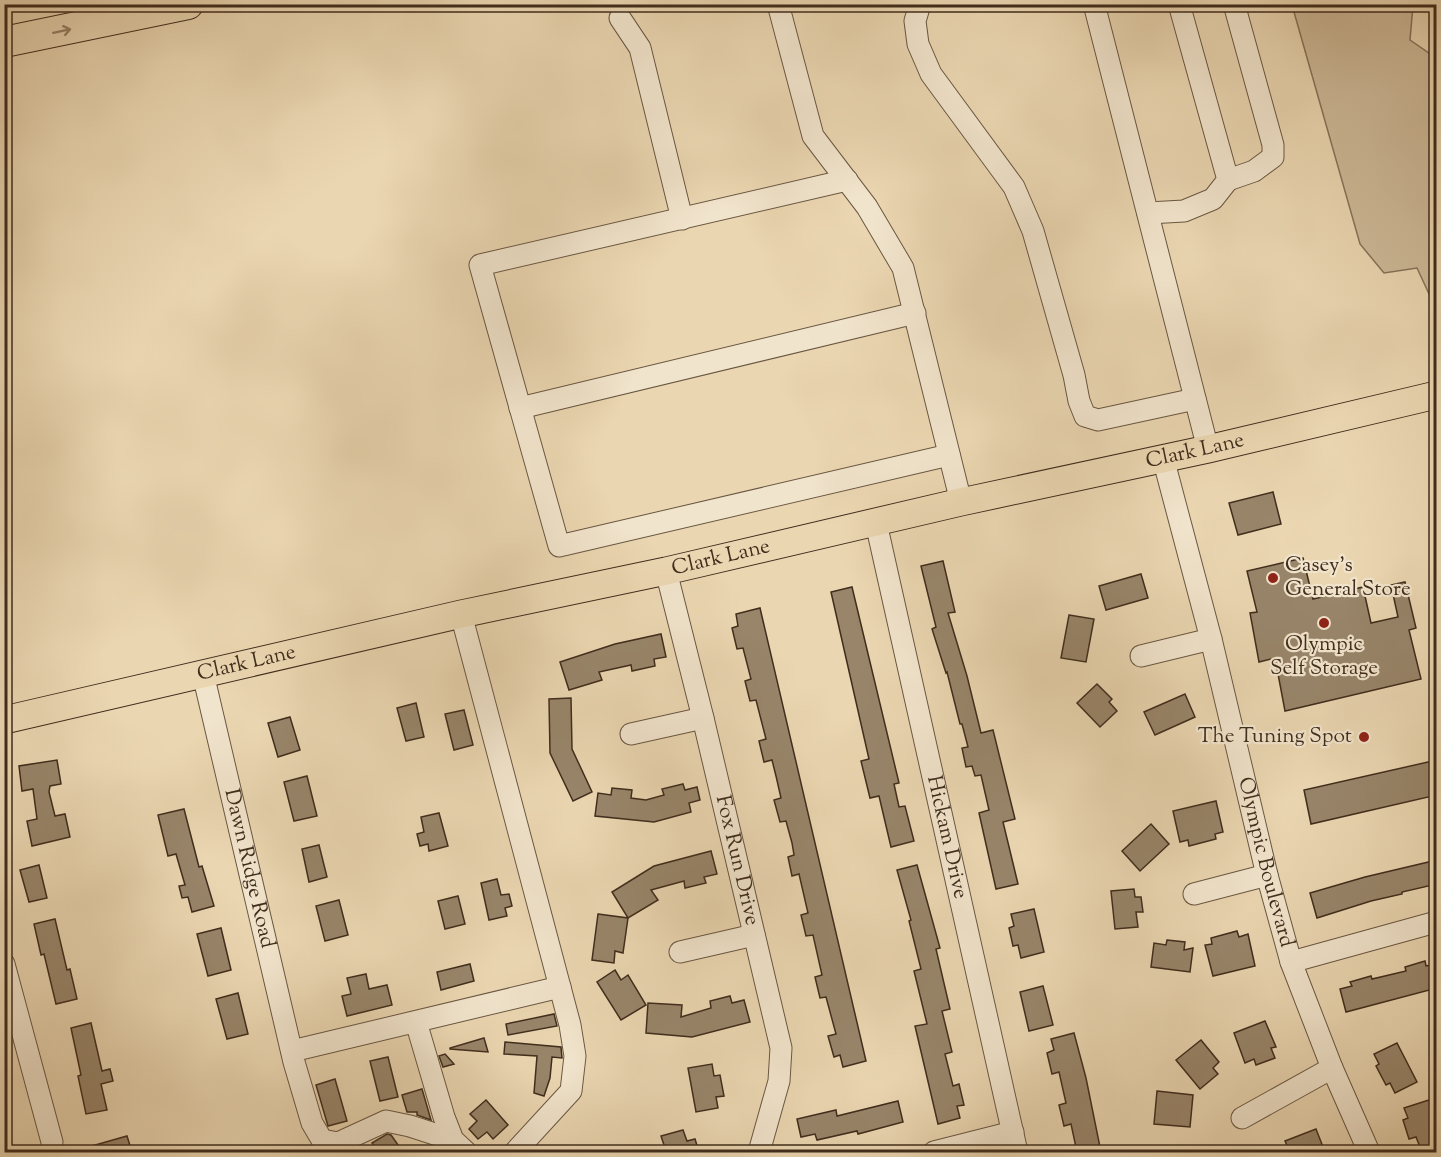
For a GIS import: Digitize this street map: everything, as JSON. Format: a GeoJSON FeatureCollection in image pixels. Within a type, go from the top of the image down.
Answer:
{"type":"FeatureCollection","features":[{"type":"Feature","properties":{"kind":"highway"},"geometry":{"type":"LineString","coordinates":[[4,42],[188,4]]}},
{"type":"Feature","properties":{"kind":"main road","name":"Clark Lane"},"geometry":{"type":"LineString","coordinates":[[4,720],[461,614],[666,571],[1437,395]]}},
{"type":"Feature","properties":{"kind":"street"},"geometry":{"type":"LineString","coordinates":[[778,4],[813,136],[867,207],[903,268],[961,502]]}},
{"type":"Feature","properties":{"kind":"street"},"geometry":{"type":"LineString","coordinates":[[921,4],[915,21],[918,44],[931,74],[1014,188],[1033,231],[1085,416],[1098,420],[1195,399]]}},
{"type":"Feature","properties":{"kind":"street"},"geometry":{"type":"LineString","coordinates":[[1094,4],[1208,449]]}},
{"type":"Feature","properties":{"kind":"street"},"geometry":{"type":"LineString","coordinates":[[1179,4],[1228,180]]}},
{"type":"Feature","properties":{"kind":"street"},"geometry":{"type":"LineString","coordinates":[[1148,213],[1184,211],[1213,199],[1228,180],[1254,171],[1273,157],[1273,145],[1234,4]]}},
{"type":"Feature","properties":{"kind":"street"},"geometry":{"type":"LineString","coordinates":[[620,18],[640,48],[682,219]]}},
{"type":"Feature","properties":{"kind":"street"},"geometry":{"type":"LineString","coordinates":[[846,180],[480,265],[560,546],[949,455]]}},
{"type":"Feature","properties":{"kind":"street"},"geometry":{"type":"LineString","coordinates":[[520,408],[915,313]]}},
{"type":"Feature","properties":{"kind":"street","name":"Olympic Boulevard"},"geometry":{"type":"LineString","coordinates":[[1163,458],[1211,639],[1267,875],[1291,962],[1332,1068],[1369,1152]]}},
{"type":"Feature","properties":{"kind":"street","name":"Hickam Drive"},"geometry":{"type":"LineString","coordinates":[[876,523],[1015,1142]]}},
{"type":"Feature","properties":{"kind":"street","name":"Fox Run Drive"},"geometry":{"type":"LineString","coordinates":[[666,571],[781,1048],[779,1081],[759,1152]]}},
{"type":"Feature","properties":{"kind":"street"},"geometry":{"type":"LineString","coordinates":[[461,614],[570,1025],[575,1056],[572,1091],[538,1143],[515,1152]]}},
{"type":"Feature","properties":{"kind":"street"},"geometry":{"type":"LineString","coordinates":[[1142,656],[1211,639]]}},
{"type":"Feature","properties":{"kind":"street","name":"Dawn Ridge Road"},"geometry":{"type":"LineString","coordinates":[[203,674],[293,1057],[312,1123],[322,1140],[338,1143],[386,1121],[410,1126],[460,1146]]}},
{"type":"Feature","properties":{"kind":"street"},"geometry":{"type":"LineString","coordinates":[[631,734],[703,718]]}},
{"type":"Feature","properties":{"kind":"street"},"geometry":{"type":"LineString","coordinates":[[1194,894],[1267,875]]}},
{"type":"Feature","properties":{"kind":"street"},"geometry":{"type":"LineString","coordinates":[[1291,962],[1437,922]]}},
{"type":"Feature","properties":{"kind":"street"},"geometry":{"type":"LineString","coordinates":[[680,952],[754,935]]}},
{"type":"Feature","properties":{"kind":"street"},"geometry":{"type":"LineString","coordinates":[[4,964],[12,1016],[52,1142]]}},
{"type":"Feature","properties":{"kind":"street"},"geometry":{"type":"LineString","coordinates":[[293,1057],[416,1022],[560,987]]}},
{"type":"Feature","properties":{"kind":"street"},"geometry":{"type":"LineString","coordinates":[[416,1022],[437,1096],[460,1146]]}},
{"type":"Feature","properties":{"kind":"street"},"geometry":{"type":"LineString","coordinates":[[1242,1119],[1332,1068]]}},
{"type":"Feature","properties":{"kind":"street"},"geometry":{"type":"LineString","coordinates":[[934,1152],[1015,1142]]}},
{"type":"Feature","properties":{"kind":"shaded area"},"geometry":{"type":"Polygon","coordinates":[[[1292,5],[1413,5],[1410,40],[1436,58],[1436,309],[1417,268],[1384,273],[1360,244],[1292,5]]]}},
{"type":"Feature","properties":{"kind":"building"},"geometry":{"type":"Polygon","coordinates":[[[1273,492],[1281,524],[1238,535],[1229,503],[1273,492]]]}},
{"type":"Feature","properties":{"kind":"building"},"geometry":{"type":"Polygon","coordinates":[[[1303,558],[1313,599],[1363,587],[1371,623],[1398,617],[1391,585],[1405,582],[1416,628],[1409,630],[1421,679],[1285,711],[1275,658],[1259,662],[1250,613],[1257,612],[1247,571],[1303,558]]]}},
{"type":"Feature","properties":{"kind":"building"},"geometry":{"type":"Polygon","coordinates":[[[943,561],[955,612],[948,613],[981,733],[993,730],[1015,819],[1003,822],[1018,884],[996,889],[979,813],[989,810],[981,775],[975,776],[972,766],[966,767],[962,748],[968,747],[932,629],[936,627],[921,566],[943,561]]]}},
{"type":"Feature","properties":{"kind":"building"},"geometry":{"type":"Polygon","coordinates":[[[1141,574],[1148,598],[1106,610],[1099,586],[1141,574]]]}},
{"type":"Feature","properties":{"kind":"building"},"geometry":{"type":"Polygon","coordinates":[[[852,587],[899,783],[894,784],[899,807],[905,806],[914,841],[891,847],[879,796],[870,798],[861,761],[869,759],[831,592],[852,587]]]}},
{"type":"Feature","properties":{"kind":"building"},"geometry":{"type":"Polygon","coordinates":[[[760,608],[866,1061],[843,1067],[840,1055],[834,1057],[828,1036],[836,1034],[826,997],[820,998],[815,977],[822,975],[813,935],[806,936],[801,915],[808,913],[799,874],[792,876],[788,857],[794,855],[792,843],[786,821],[780,822],[774,800],[781,798],[776,776],[772,760],[764,762],[759,741],[766,739],[756,700],[750,701],[745,681],[751,679],[743,648],[737,649],[732,628],[738,626],[736,614],[760,608]]]}},
{"type":"Feature","properties":{"kind":"building"},"geometry":{"type":"Polygon","coordinates":[[[1069,615],[1094,619],[1086,662],[1061,658],[1069,615]]]}},
{"type":"Feature","properties":{"kind":"building"},"geometry":{"type":"Polygon","coordinates":[[[661,634],[666,657],[654,659],[655,666],[632,671],[631,665],[599,672],[602,680],[569,690],[560,662],[615,644],[661,634]]]}},
{"type":"Feature","properties":{"kind":"building"},"geometry":{"type":"Polygon","coordinates":[[[1097,684],[1112,699],[1109,702],[1117,711],[1100,727],[1077,703],[1097,684]]]}},
{"type":"Feature","properties":{"kind":"building"},"geometry":{"type":"Polygon","coordinates":[[[1185,694],[1195,717],[1155,735],[1144,712],[1185,694]]]}},
{"type":"Feature","properties":{"kind":"building"},"geometry":{"type":"Polygon","coordinates":[[[571,698],[572,749],[592,792],[573,801],[550,753],[549,699],[571,698]]]}},
{"type":"Feature","properties":{"kind":"building"},"geometry":{"type":"Polygon","coordinates":[[[416,703],[424,737],[406,741],[397,708],[416,703]]]}},
{"type":"Feature","properties":{"kind":"building"},"geometry":{"type":"Polygon","coordinates":[[[464,710],[473,745],[454,750],[445,714],[464,710]]]}},
{"type":"Feature","properties":{"kind":"building"},"geometry":{"type":"Polygon","coordinates":[[[290,717],[300,750],[278,757],[268,723],[290,717]]]}},
{"type":"Feature","properties":{"kind":"building"},"geometry":{"type":"Polygon","coordinates":[[[57,760],[61,784],[50,786],[49,792],[55,816],[65,814],[70,837],[32,846],[27,821],[37,819],[33,789],[22,791],[19,766],[57,760]]]}},
{"type":"Feature","properties":{"kind":"building"},"geometry":{"type":"Polygon","coordinates":[[[1437,760],[1437,795],[1311,824],[1304,790],[1437,760]]]}},
{"type":"Feature","properties":{"kind":"building"},"geometry":{"type":"Polygon","coordinates":[[[307,776],[317,816],[294,821],[284,782],[307,776]]]}},
{"type":"Feature","properties":{"kind":"building"},"geometry":{"type":"Polygon","coordinates":[[[683,784],[685,790],[697,787],[700,800],[689,803],[691,812],[654,822],[595,816],[598,793],[611,795],[612,788],[632,790],[631,798],[646,800],[664,795],[662,789],[683,784]]]}},
{"type":"Feature","properties":{"kind":"building"},"geometry":{"type":"Polygon","coordinates":[[[1216,801],[1223,832],[1215,834],[1216,839],[1189,846],[1188,840],[1180,842],[1173,811],[1216,801]]]}},
{"type":"Feature","properties":{"kind":"building"},"geometry":{"type":"Polygon","coordinates":[[[184,809],[199,867],[202,866],[214,906],[192,912],[188,897],[182,898],[179,886],[185,885],[176,854],[168,856],[158,815],[184,809]]]}},
{"type":"Feature","properties":{"kind":"building"},"geometry":{"type":"Polygon","coordinates":[[[439,813],[448,846],[429,851],[428,844],[420,846],[417,834],[424,832],[421,817],[439,813]]]}},
{"type":"Feature","properties":{"kind":"building"},"geometry":{"type":"Polygon","coordinates":[[[1151,824],[1169,844],[1140,871],[1122,851],[1151,824]]]}},
{"type":"Feature","properties":{"kind":"building"},"geometry":{"type":"Polygon","coordinates":[[[319,845],[327,877],[309,882],[302,849],[319,845]]]}},
{"type":"Feature","properties":{"kind":"building"},"geometry":{"type":"Polygon","coordinates":[[[711,851],[717,874],[704,877],[706,883],[685,888],[684,881],[651,890],[658,900],[628,918],[612,892],[654,866],[711,851]]]}},
{"type":"Feature","properties":{"kind":"building"},"geometry":{"type":"Polygon","coordinates":[[[1437,860],[1437,884],[1402,892],[1402,894],[1317,918],[1310,893],[1437,860]]]}},
{"type":"Feature","properties":{"kind":"building"},"geometry":{"type":"Polygon","coordinates":[[[39,865],[47,898],[29,902],[20,870],[39,865]]]}},
{"type":"Feature","properties":{"kind":"building"},"geometry":{"type":"Polygon","coordinates":[[[917,865],[940,948],[936,949],[950,1009],[942,1011],[952,1052],[945,1054],[953,1086],[959,1084],[964,1105],[957,1106],[960,1118],[938,1124],[915,1026],[927,1024],[914,971],[921,969],[909,921],[911,920],[897,870],[917,865]]]}},
{"type":"Feature","properties":{"kind":"building"},"geometry":{"type":"Polygon","coordinates":[[[497,879],[501,895],[509,894],[512,906],[505,908],[507,916],[489,920],[481,883],[497,879]]]}},
{"type":"Feature","properties":{"kind":"building"},"geometry":{"type":"Polygon","coordinates":[[[1134,889],[1135,897],[1141,897],[1143,912],[1136,912],[1138,927],[1115,929],[1111,891],[1134,889]]]}},
{"type":"Feature","properties":{"kind":"building"},"geometry":{"type":"Polygon","coordinates":[[[458,896],[465,924],[445,929],[438,901],[458,896]]]}},
{"type":"Feature","properties":{"kind":"building"},"geometry":{"type":"Polygon","coordinates":[[[339,900],[348,935],[325,941],[316,906],[339,900]]]}},
{"type":"Feature","properties":{"kind":"building"},"geometry":{"type":"Polygon","coordinates":[[[1034,909],[1044,952],[1021,958],[1018,945],[1013,946],[1009,928],[1014,926],[1011,914],[1034,909]]]}},
{"type":"Feature","properties":{"kind":"building"},"geometry":{"type":"Polygon","coordinates":[[[598,914],[628,918],[623,953],[615,951],[614,963],[592,960],[598,914]]]}},
{"type":"Feature","properties":{"kind":"building"},"geometry":{"type":"Polygon","coordinates":[[[55,919],[67,970],[70,969],[77,999],[56,1004],[34,924],[55,919]]]}},
{"type":"Feature","properties":{"kind":"building"},"geometry":{"type":"Polygon","coordinates":[[[221,928],[231,970],[208,976],[197,934],[221,928]]]}},
{"type":"Feature","properties":{"kind":"building"},"geometry":{"type":"Polygon","coordinates":[[[1237,931],[1239,937],[1248,934],[1255,966],[1213,976],[1205,945],[1212,944],[1211,938],[1237,931]]]}},
{"type":"Feature","properties":{"kind":"building"},"geometry":{"type":"Polygon","coordinates":[[[1167,940],[1185,942],[1184,950],[1193,948],[1190,972],[1151,967],[1154,943],[1166,945],[1167,940]]]}},
{"type":"Feature","properties":{"kind":"building"},"geometry":{"type":"Polygon","coordinates":[[[1425,961],[1426,966],[1437,964],[1437,988],[1346,1012],[1340,989],[1352,986],[1350,982],[1371,976],[1372,979],[1406,971],[1405,967],[1425,961]]]}},
{"type":"Feature","properties":{"kind":"building"},"geometry":{"type":"Polygon","coordinates":[[[470,964],[474,981],[441,990],[437,972],[470,964]]]}},
{"type":"Feature","properties":{"kind":"building"},"geometry":{"type":"Polygon","coordinates":[[[615,970],[621,980],[628,975],[646,1005],[621,1020],[597,982],[615,970]]]}},
{"type":"Feature","properties":{"kind":"building"},"geometry":{"type":"Polygon","coordinates":[[[366,974],[369,989],[387,985],[392,1005],[347,1016],[342,996],[351,994],[347,978],[366,974]]]}},
{"type":"Feature","properties":{"kind":"building"},"geometry":{"type":"Polygon","coordinates":[[[1043,986],[1053,1025],[1029,1031],[1020,992],[1043,986]]]}},
{"type":"Feature","properties":{"kind":"building"},"geometry":{"type":"Polygon","coordinates":[[[238,993],[248,1034],[227,1039],[216,999],[238,993]]]}},
{"type":"Feature","properties":{"kind":"building"},"geometry":{"type":"Polygon","coordinates":[[[730,996],[732,1003],[744,1000],[750,1022],[692,1037],[646,1033],[648,1003],[682,1005],[681,1017],[711,1008],[710,1001],[730,996]]]}},
{"type":"Feature","properties":{"kind":"building"},"geometry":{"type":"Polygon","coordinates":[[[554,1014],[557,1026],[508,1035],[506,1024],[554,1014]]]}},
{"type":"Feature","properties":{"kind":"building"},"geometry":{"type":"Polygon","coordinates":[[[1265,1021],[1276,1047],[1271,1048],[1275,1058],[1256,1065],[1254,1059],[1245,1063],[1234,1033],[1265,1021]]]}},
{"type":"Feature","properties":{"kind":"building"},"geometry":{"type":"Polygon","coordinates":[[[91,1023],[102,1071],[110,1069],[113,1081],[101,1084],[107,1110],[86,1114],[71,1028],[91,1023]]]}},
{"type":"Feature","properties":{"kind":"building"},"geometry":{"type":"Polygon","coordinates":[[[1074,1033],[1101,1152],[1077,1152],[1071,1124],[1064,1126],[1059,1105],[1066,1103],[1059,1072],[1052,1074],[1047,1053],[1054,1050],[1051,1039],[1074,1033]]]}},
{"type":"Feature","properties":{"kind":"building"},"geometry":{"type":"Polygon","coordinates":[[[484,1038],[488,1052],[450,1049],[450,1048],[484,1038]]]}},
{"type":"Feature","properties":{"kind":"building"},"geometry":{"type":"Polygon","coordinates":[[[1201,1040],[1219,1062],[1213,1068],[1218,1074],[1200,1089],[1176,1060],[1201,1040]]]}},
{"type":"Feature","properties":{"kind":"building"},"geometry":{"type":"Polygon","coordinates":[[[505,1042],[561,1047],[562,1058],[552,1057],[550,1078],[544,1096],[534,1093],[537,1056],[504,1054],[505,1042]]]}},
{"type":"Feature","properties":{"kind":"building"},"geometry":{"type":"Polygon","coordinates":[[[1397,1043],[1417,1082],[1395,1093],[1390,1083],[1386,1085],[1376,1066],[1379,1064],[1374,1054],[1397,1043]]]}},
{"type":"Feature","properties":{"kind":"building"},"geometry":{"type":"Polygon","coordinates":[[[445,1054],[454,1064],[443,1067],[439,1056],[445,1054]]]}},
{"type":"Feature","properties":{"kind":"building"},"geometry":{"type":"Polygon","coordinates":[[[388,1057],[398,1097],[380,1101],[370,1061],[388,1057]]]}},
{"type":"Feature","properties":{"kind":"building"},"geometry":{"type":"Polygon","coordinates":[[[712,1064],[714,1076],[720,1075],[724,1096],[716,1097],[718,1108],[696,1112],[688,1068],[712,1064]]]}},
{"type":"Feature","properties":{"kind":"building"},"geometry":{"type":"Polygon","coordinates":[[[335,1079],[347,1121],[328,1126],[316,1085],[335,1079]]]}},
{"type":"Feature","properties":{"kind":"building"},"geometry":{"type":"Polygon","coordinates":[[[422,1089],[431,1120],[417,1115],[417,1112],[407,1112],[402,1095],[422,1089]]]}},
{"type":"Feature","properties":{"kind":"building"},"geometry":{"type":"Polygon","coordinates":[[[1157,1091],[1193,1095],[1190,1127],[1154,1124],[1157,1091]]]}},
{"type":"Feature","properties":{"kind":"building"},"geometry":{"type":"Polygon","coordinates":[[[486,1100],[508,1125],[493,1139],[487,1132],[478,1139],[469,1129],[477,1121],[470,1114],[486,1100]]]}},
{"type":"Feature","properties":{"kind":"building"},"geometry":{"type":"Polygon","coordinates":[[[1429,1100],[1437,1124],[1437,1152],[1422,1152],[1416,1137],[1409,1139],[1403,1120],[1408,1118],[1404,1108],[1429,1100]]]}},
{"type":"Feature","properties":{"kind":"building"},"geometry":{"type":"Polygon","coordinates":[[[898,1101],[903,1122],[858,1134],[857,1131],[817,1140],[815,1134],[801,1137],[797,1119],[836,1110],[837,1116],[898,1101]]]}},
{"type":"Feature","properties":{"kind":"building"},"geometry":{"type":"Polygon","coordinates":[[[1316,1129],[1325,1152],[1290,1152],[1285,1141],[1316,1129]]]}},
{"type":"Feature","properties":{"kind":"building"},"geometry":{"type":"Polygon","coordinates":[[[683,1130],[687,1141],[695,1139],[699,1152],[661,1152],[660,1149],[665,1148],[661,1136],[683,1130]]]}},
{"type":"Feature","properties":{"kind":"building"},"geometry":{"type":"Polygon","coordinates":[[[387,1134],[391,1135],[403,1152],[379,1152],[372,1143],[387,1134]]]}},
{"type":"Feature","properties":{"kind":"building"},"geometry":{"type":"Polygon","coordinates":[[[127,1136],[132,1152],[81,1152],[81,1149],[127,1136]]]}},
{"type":"Feature","properties":{"kind":"place","name":"Casey's General Store"},"geometry":{"type":"Point","coordinates":[1273,578]}},
{"type":"Feature","properties":{"kind":"place","name":"Olympic Self Storage"},"geometry":{"type":"Point","coordinates":[1324,623]}},
{"type":"Feature","properties":{"kind":"place","name":"The Tuning Spot"},"geometry":{"type":"Point","coordinates":[1364,737]}}]}
